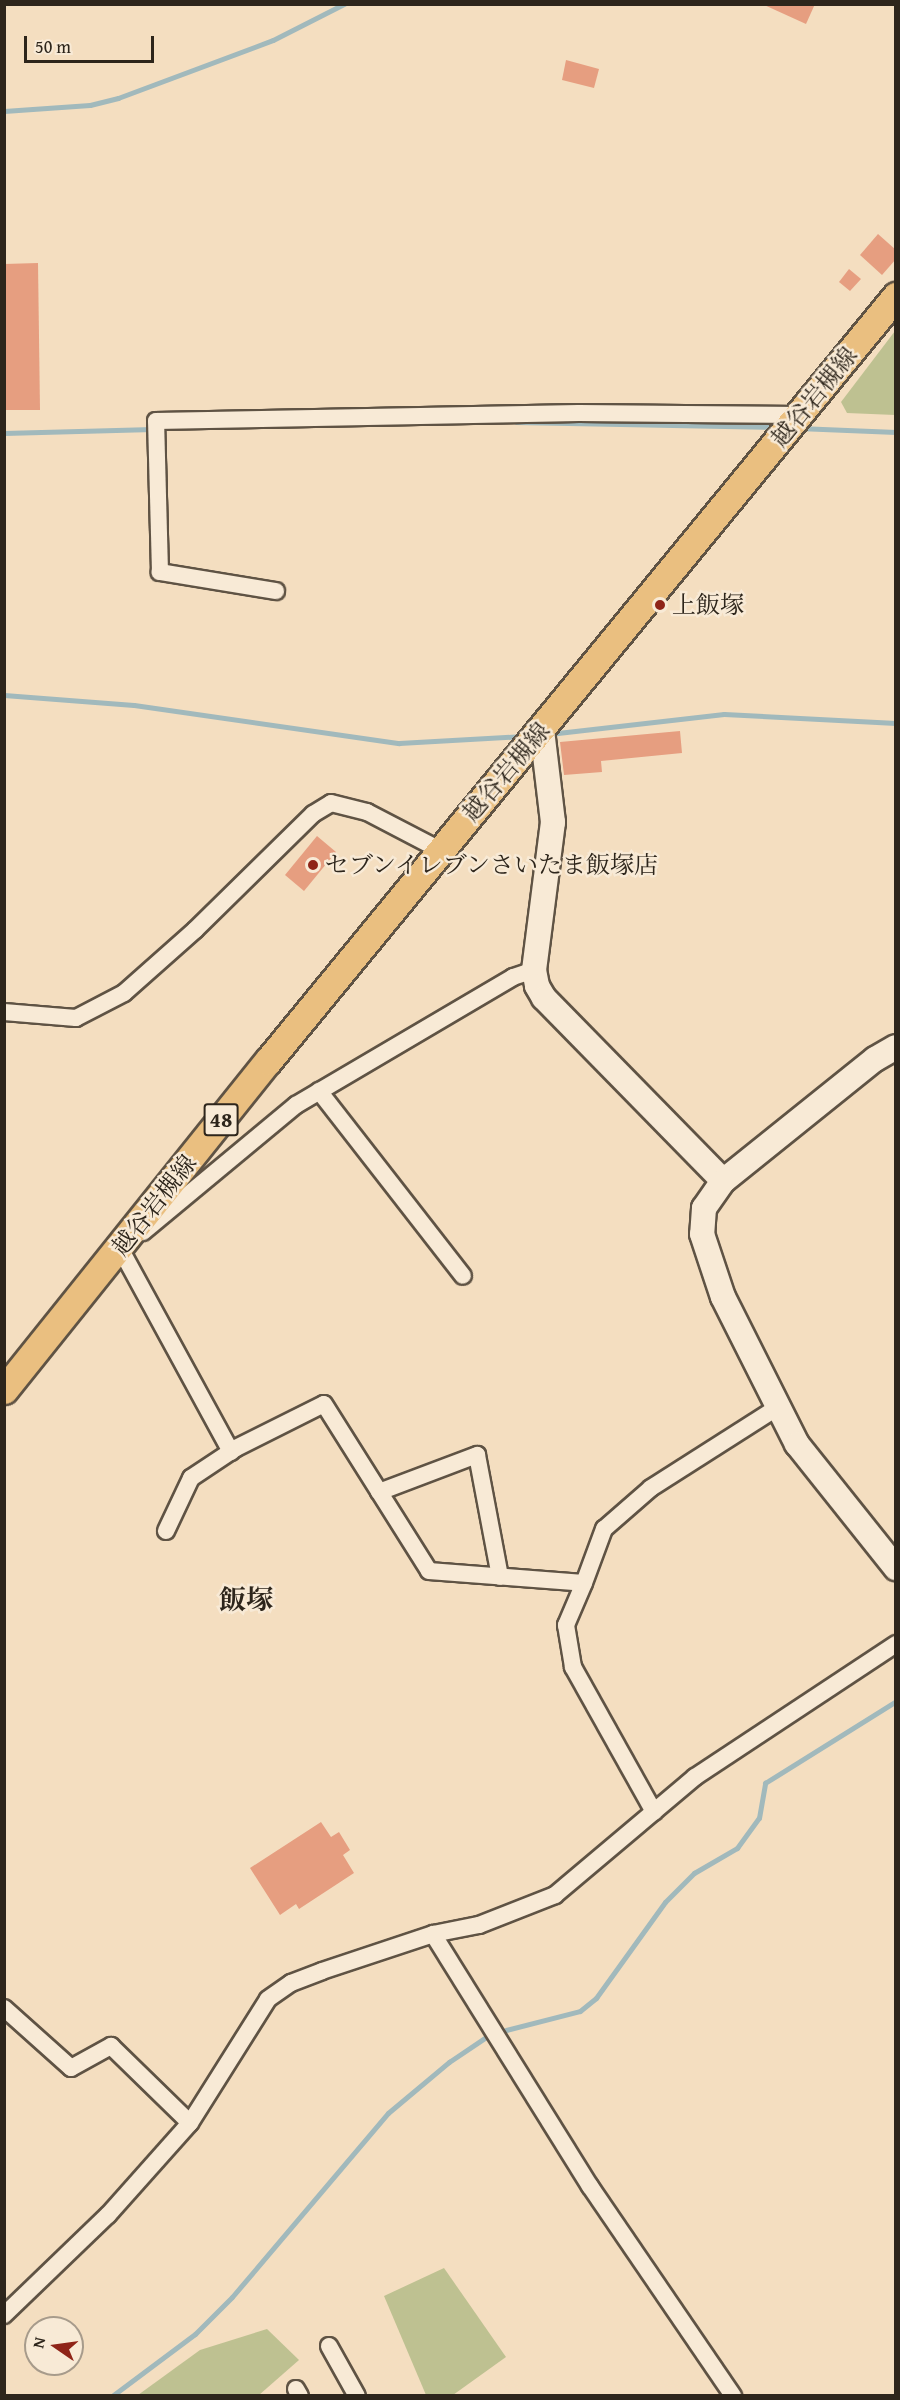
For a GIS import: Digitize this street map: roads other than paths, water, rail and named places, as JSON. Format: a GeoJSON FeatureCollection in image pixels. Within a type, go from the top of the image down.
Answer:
{"type":"FeatureCollection","features":[{"type":"Feature","properties":{"kind":"main road","name":"越谷岩槻線"},"geometry":{"type":"LineString","coordinates":[[4,1390],[440,850],[542,730],[896,296]]}},
{"type":"Feature","properties":{"kind":"street"},"geometry":{"type":"LineString","coordinates":[[276,591],[160,572],[156,421],[579,412],[800,415]]}},
{"type":"Feature","properties":{"kind":"street"},"geometry":{"type":"LineString","coordinates":[[542,730],[553,822],[534,970],[544,998],[723,1181]]}},
{"type":"Feature","properties":{"kind":"street"},"geometry":{"type":"LineString","coordinates":[[4,1012],[76,1018],[124,993],[195,930],[314,814],[331,803],[367,812],[440,850]]}},
{"type":"Feature","properties":{"kind":"street"},"geometry":{"type":"LineString","coordinates":[[231,1452],[116,1254],[296,1105],[513,977],[534,970]]}},
{"type":"Feature","properties":{"kind":"street"},"geometry":{"type":"LineString","coordinates":[[896,1047],[875,1059],[723,1181],[704,1208],[702,1234],[723,1297],[797,1444],[896,1568]]}},
{"type":"Feature","properties":{"kind":"street"},"geometry":{"type":"LineString","coordinates":[[319,1091],[464,1276]]}},
{"type":"Feature","properties":{"kind":"street"},"geometry":{"type":"LineString","coordinates":[[165,1531],[191,1478],[231,1452],[324,1404],[429,1571],[584,1583]]}},
{"type":"Feature","properties":{"kind":"street"},"geometry":{"type":"LineString","coordinates":[[654,1812],[573,1667],[566,1625],[604,1529],[651,1488],[778,1407]]}},
{"type":"Feature","properties":{"kind":"street"},"geometry":{"type":"LineString","coordinates":[[379,1492],[477,1455],[500,1577]]}},
{"type":"Feature","properties":{"kind":"street"},"geometry":{"type":"LineString","coordinates":[[4,2315],[108,2215],[190,2123],[268,1999],[291,1983],[322,1971],[434,1934],[479,1925],[555,1895],[694,1777],[896,1644]]}},
{"type":"Feature","properties":{"kind":"street"},"geometry":{"type":"LineString","coordinates":[[434,1934],[590,2186],[733,2396]]}},
{"type":"Feature","properties":{"kind":"street"},"geometry":{"type":"LineString","coordinates":[[4,2008],[71,2068],[111,2046],[190,2123]]}},
{"type":"Feature","properties":{"kind":"street"},"geometry":{"type":"LineString","coordinates":[[329,2346],[357,2396]]}},
{"type":"Feature","properties":{"kind":"waterway"},"geometry":{"type":"LineString","coordinates":[[4,111],[90,105],[118,98],[273,40],[344,4]]}},
{"type":"Feature","properties":{"kind":"waterway"},"geometry":{"type":"LineString","coordinates":[[516,422],[777,427]]}},
{"type":"Feature","properties":{"kind":"waterway"},"geometry":{"type":"LineString","coordinates":[[798,428],[896,432]]}},
{"type":"Feature","properties":{"kind":"waterway"},"geometry":{"type":"LineString","coordinates":[[4,433],[153,429]]}},
{"type":"Feature","properties":{"kind":"waterway"},"geometry":{"type":"LineString","coordinates":[[4,695],[134,705],[399,743],[524,736]]}},
{"type":"Feature","properties":{"kind":"waterway"},"geometry":{"type":"LineString","coordinates":[[549,734],[724,714],[896,723]]}},
{"type":"Feature","properties":{"kind":"waterway"},"geometry":{"type":"LineString","coordinates":[[506,2030],[580,2011],[596,1998],[665,1902],[694,1873],[737,1848],[759,1818],[765,1783],[896,1701]]}},
{"type":"Feature","properties":{"kind":"waterway"},"geometry":{"type":"LineString","coordinates":[[112,2396],[195,2334],[232,2297],[388,2113],[449,2062],[486,2037]]}},
{"type":"Feature","properties":{"kind":"place","name":"上飯塚"},"geometry":{"type":"Point","coordinates":[660,605]}},
{"type":"Feature","properties":{"kind":"place","name":"セブンイレブンさいたま飯塚店"},"geometry":{"type":"Point","coordinates":[313,865]}},
{"type":"Feature","properties":{"kind":"district","name":"飯塚"},"geometry":{"type":"Point","coordinates":[246,1600]}}]}
